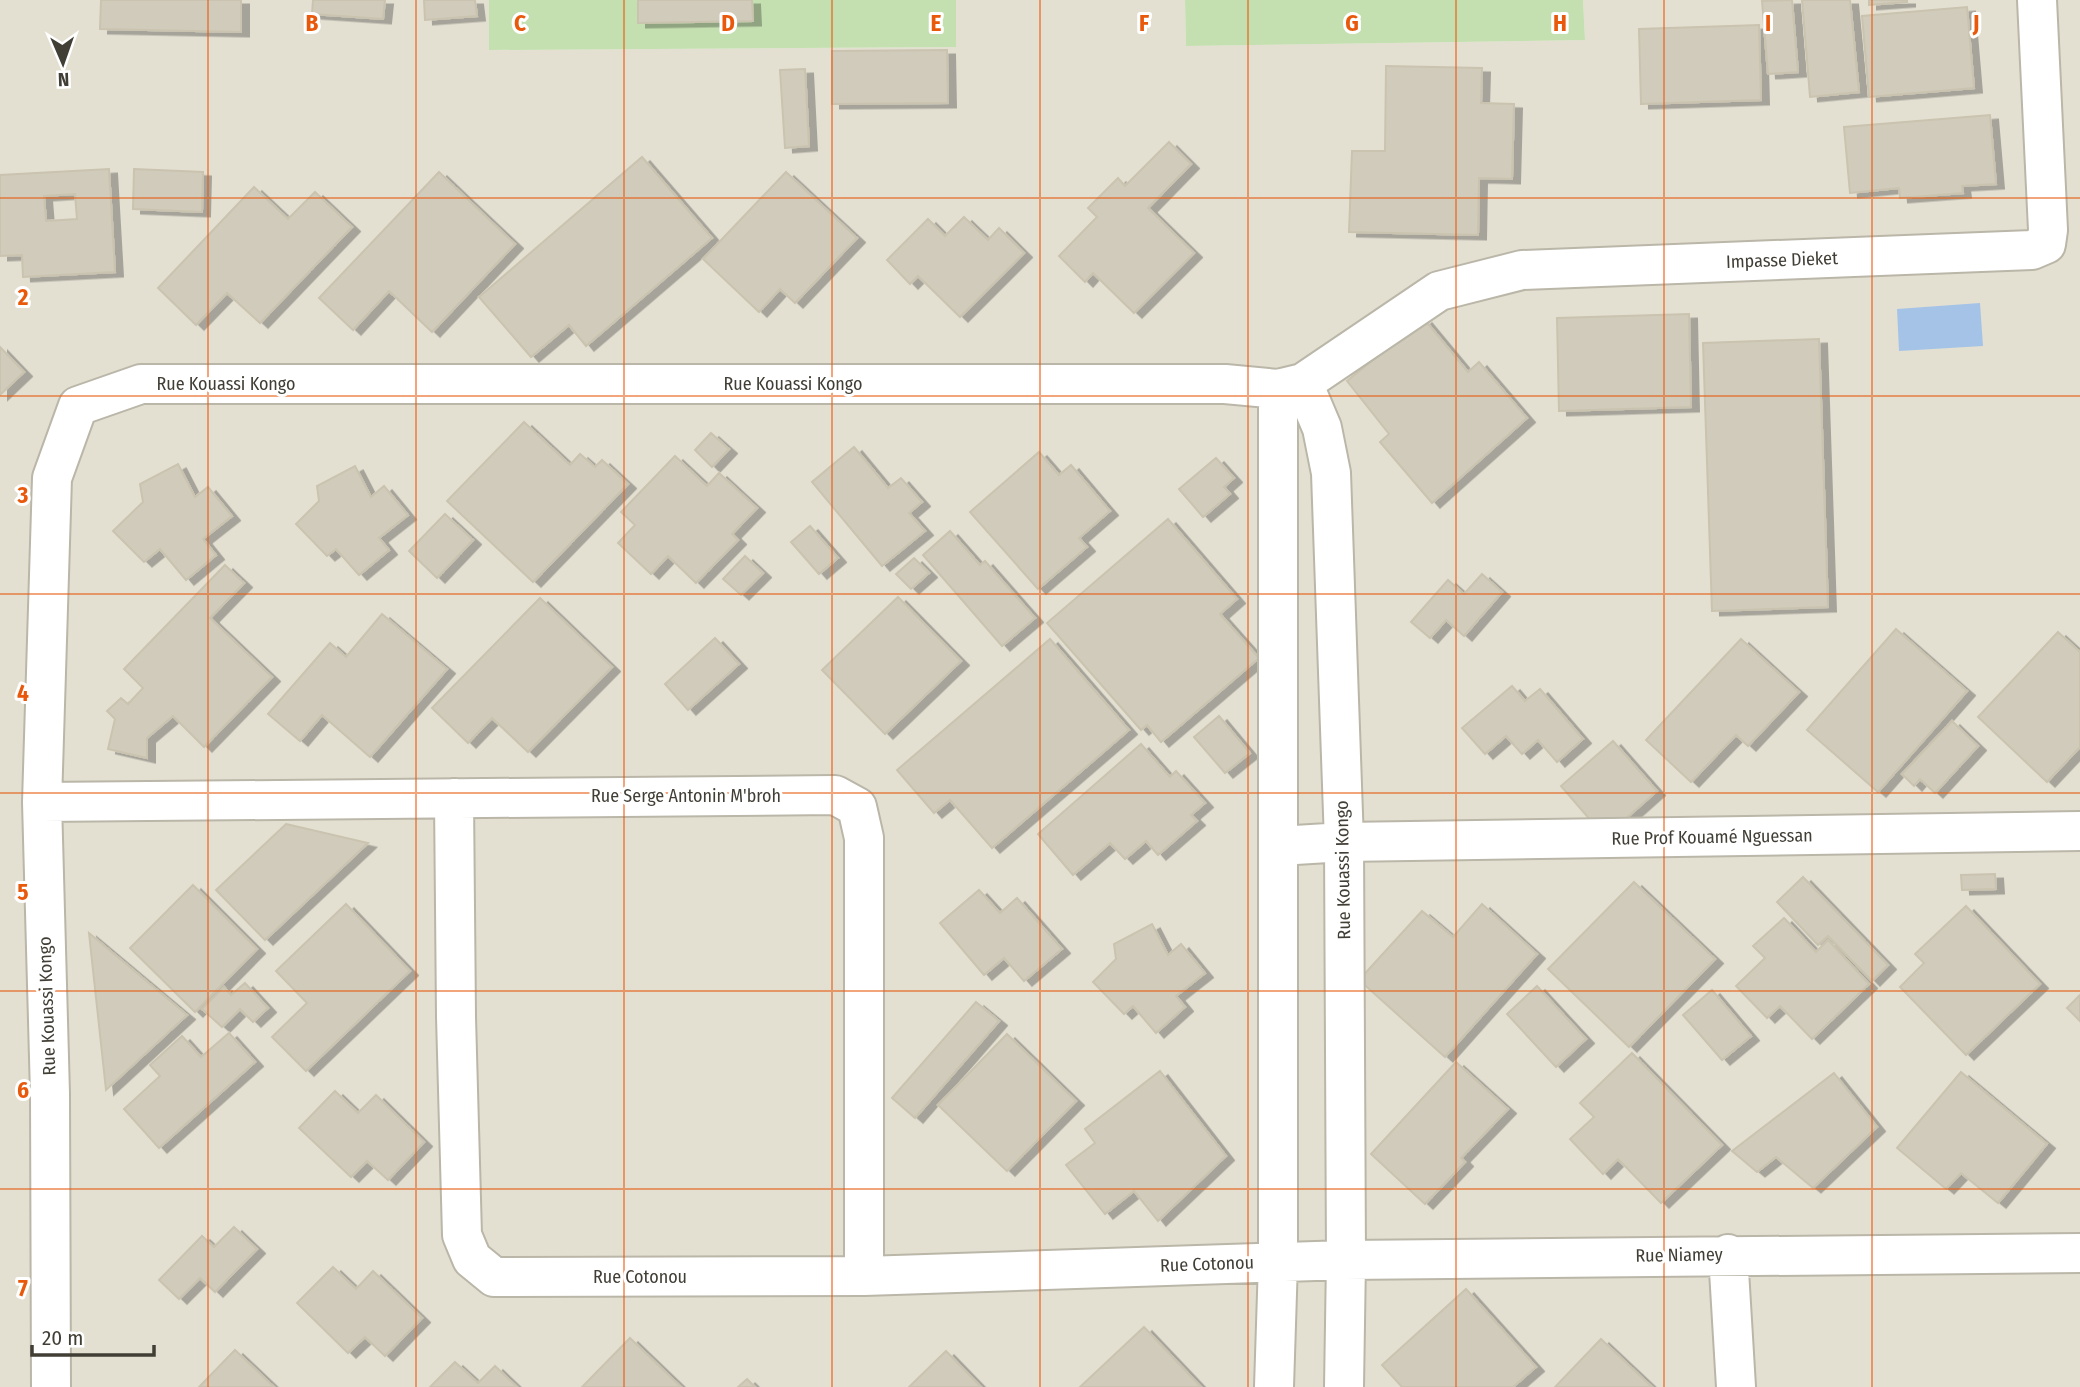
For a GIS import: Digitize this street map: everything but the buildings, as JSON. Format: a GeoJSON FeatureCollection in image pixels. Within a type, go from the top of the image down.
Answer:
{"type":"FeatureCollection","features":[{"type":"Feature","properties":{"kind":"street","name":"Impasse Dieket"},"geometry":{"type":"LineString","coordinates":[[1291,386],[1439,291],[1522,270],[2032,250],[2046,244],[2049,230],[2037,0]]}},
{"type":"Feature","properties":{"kind":"street","name":"Rue Kouassi Kongo"},"geometry":{"type":"LineString","coordinates":[[51,1387],[50,1094],[42,803],[52,478],[78,406],[141,384],[1291,386],[1322,428],[1331,473],[1344,842],[1344,1387]]}},
{"type":"Feature","properties":{"kind":"street"},"geometry":{"type":"LineString","coordinates":[[1274,1387],[1278,1262],[1279,846],[1291,386]]}},
{"type":"Feature","properties":{"kind":"street","name":"Rue Serge Antonin M'broh"},"geometry":{"type":"LineString","coordinates":[[42,803],[835,795],[857,807],[864,838],[864,1276]]}},
{"type":"Feature","properties":{"kind":"street","name":"Rue Cotonou"},"geometry":{"type":"LineString","coordinates":[[454,798],[462,1235],[472,1259],[494,1277],[864,1276],[1278,1262]]}},
{"type":"Feature","properties":{"kind":"street","name":"Rue Prof Kouamé Nguessan"},"geometry":{"type":"LineString","coordinates":[[1279,846],[1344,842],[2080,831]]}},
{"type":"Feature","properties":{"kind":"street","name":"Rue Niamey"},"geometry":{"type":"LineString","coordinates":[[1278,1262],[1728,1254],[2080,1253]]}},
{"type":"Feature","properties":{"kind":"street"},"geometry":{"type":"LineString","coordinates":[[1728,1254],[1736,1387]]}},
{"type":"Feature","properties":{"kind":"shaded area"},"geometry":{"type":"Polygon","coordinates":[[[0,0],[489,0],[490,50],[955,47],[956,0],[1185,0],[1186,46],[1585,40],[1583,0],[2080,0],[2080,1387],[0,1387],[0,0]]]}},
{"type":"Feature","properties":{"kind":"green space"},"geometry":{"type":"Polygon","coordinates":[[[489,0],[956,0],[956,47],[489,50],[489,0]]]}},
{"type":"Feature","properties":{"kind":"green space"},"geometry":{"type":"Polygon","coordinates":[[[1185,0],[1583,0],[1585,40],[1186,46],[1185,0]]]}},
{"type":"Feature","properties":{"kind":"water"},"geometry":{"type":"Polygon","coordinates":[[[1980,303],[1983,346],[1899,351],[1897,309],[1980,303]]]}}]}
